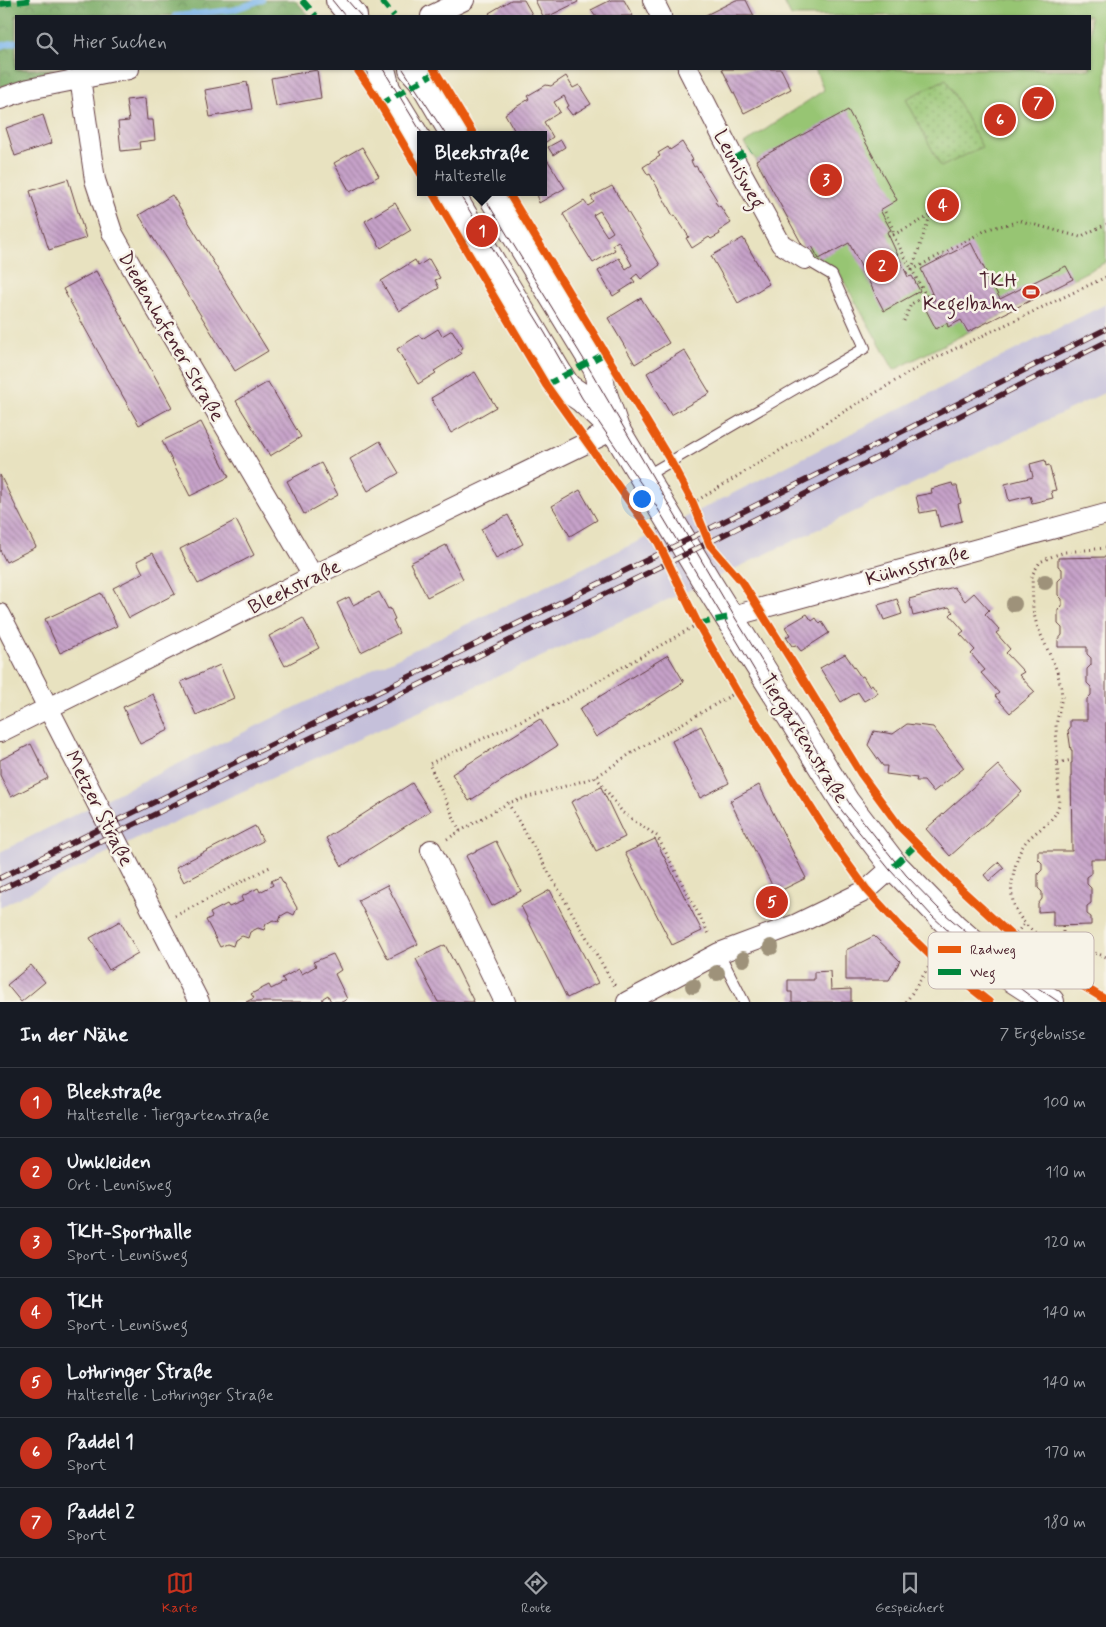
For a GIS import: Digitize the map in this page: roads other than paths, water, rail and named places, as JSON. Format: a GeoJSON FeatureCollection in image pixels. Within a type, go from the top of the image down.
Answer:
{"type":"FeatureCollection","features":[{"type":"Feature","properties":{"kind":"main road"},"geometry":{"type":"LineString","coordinates":[[340,0],[352,15]]}},
{"type":"Feature","properties":{"kind":"main road"},"geometry":{"type":"LineString","coordinates":[[381,70],[386,89],[417,139]]}},
{"type":"Feature","properties":{"kind":"main road"},"geometry":{"type":"LineString","coordinates":[[414,70],[422,80],[453,131]]}},
{"type":"Feature","properties":{"kind":"main road","name":"Tiergartenstraße"},"geometry":{"type":"LineString","coordinates":[[451,196],[567,388],[582,398],[615,429]]}},
{"type":"Feature","properties":{"kind":"main road","name":"Tiergartenstraße"},"geometry":{"type":"LineString","coordinates":[[492,196],[598,368],[600,388],[615,429],[729,617],[845,802],[894,866],[959,932]]}},
{"type":"Feature","properties":{"kind":"main road","name":"Tiergartenstraße"},"geometry":{"type":"LineString","coordinates":[[1030,989],[1050,1002]]}},
{"type":"Feature","properties":{"kind":"street"},"geometry":{"type":"LineString","coordinates":[[433,15],[464,0]]}},
{"type":"Feature","properties":{"kind":"street"},"geometry":{"type":"LineString","coordinates":[[653,0],[660,15]]}},
{"type":"Feature","properties":{"kind":"street"},"geometry":{"type":"LineString","coordinates":[[0,100],[29,89],[124,70]]}},
{"type":"Feature","properties":{"kind":"street","name":"Leunisweg"},"geometry":{"type":"LineString","coordinates":[[689,70],[734,159],[781,244],[805,259]]}},
{"type":"Feature","properties":{"kind":"street","name":"Diedenhofener Straße"},"geometry":{"type":"LineString","coordinates":[[80,78],[95,180],[112,232],[313,576]]}},
{"type":"Feature","properties":{"kind":"street","name":"Bleekstraße"},"geometry":{"type":"LineString","coordinates":[[0,732],[313,576],[615,429]]}},
{"type":"Feature","properties":{"kind":"street","name":"Kühnsstraße"},"geometry":{"type":"LineString","coordinates":[[729,617],[1106,514]]}},
{"type":"Feature","properties":{"kind":"street","name":"Metzer Straße"},"geometry":{"type":"LineString","coordinates":[[0,614],[199,1002]]}},
{"type":"Feature","properties":{"kind":"street"},"geometry":{"type":"LineString","coordinates":[[431,850],[505,1002]]}},
{"type":"Feature","properties":{"kind":"street"},"geometry":{"type":"LineString","coordinates":[[623,998],[719,953],[797,924],[867,890],[894,866]]}},
{"type":"Feature","properties":{"kind":"lane"},"geometry":{"type":"LineString","coordinates":[[644,477],[865,348],[832,275],[805,259]]}},
{"type":"Feature","properties":{"kind":"lane"},"geometry":{"type":"LineString","coordinates":[[719,953],[744,1002]]}},
{"type":"Feature","properties":{"kind":"waterway"},"geometry":{"type":"LineString","coordinates":[[185,15],[233,10],[262,0]]}},
{"type":"Feature","properties":{"kind":"waterway"},"geometry":{"type":"LineString","coordinates":[[0,46],[15,42]]}},
{"type":"Feature","properties":{"kind":"tram line"},"geometry":{"type":"LineString","coordinates":[[332,0],[344,15]]}},
{"type":"Feature","properties":{"kind":"tram line"},"geometry":{"type":"LineString","coordinates":[[347,0],[360,15]]}},
{"type":"Feature","properties":{"kind":"tram line"},"geometry":{"type":"LineString","coordinates":[[384,70],[421,131]]}},
{"type":"Feature","properties":{"kind":"tram line"},"geometry":{"type":"LineString","coordinates":[[404,70],[443,131]]}},
{"type":"Feature","properties":{"kind":"tram line"},"geometry":{"type":"LineString","coordinates":[[460,196],[545,333],[582,398],[655,504],[779,711],[842,811],[890,870],[932,916],[950,932]]}},
{"type":"Feature","properties":{"kind":"tram line"},"geometry":{"type":"LineString","coordinates":[[483,196],[586,363],[734,616],[851,806],[906,875],[938,908],[966,932]]}},
{"type":"Feature","properties":{"kind":"tram line"},"geometry":{"type":"LineString","coordinates":[[1021,989],[1038,1002]]}},
{"type":"Feature","properties":{"kind":"tram line"},"geometry":{"type":"LineString","coordinates":[[1040,989],[1059,1002]]}},
{"type":"Feature","properties":{"kind":"railway"},"geometry":{"type":"LineString","coordinates":[[0,878],[661,553],[1106,329]]}},
{"type":"Feature","properties":{"kind":"railway"},"geometry":{"type":"LineString","coordinates":[[0,890],[666,564],[1106,342]]}},
{"type":"Feature","properties":{"kind":"place","name":"Paddel 2"},"geometry":{"type":"Point","coordinates":[1038,103]}},
{"type":"Feature","properties":{"kind":"place","name":"Paddel 1"},"geometry":{"type":"Point","coordinates":[1000,120]}},
{"type":"Feature","properties":{"kind":"place","name":"TKH-Sporthalle"},"geometry":{"type":"Point","coordinates":[826,180]}},
{"type":"Feature","properties":{"kind":"place","name":"TKH"},"geometry":{"type":"Point","coordinates":[943,205]}},
{"type":"Feature","properties":{"kind":"place","name":"Bleekstraße"},"geometry":{"type":"Point","coordinates":[482,231]}},
{"type":"Feature","properties":{"kind":"place","name":"Umkleiden"},"geometry":{"type":"Point","coordinates":[882,266]}},
{"type":"Feature","properties":{"kind":"place","name":"TKH Kegelbahn"},"geometry":{"type":"Point","coordinates":[1031,292]}},
{"type":"Feature","properties":{"kind":"place","name":"Lothringer Straße"},"geometry":{"type":"Point","coordinates":[772,902]}}]}
